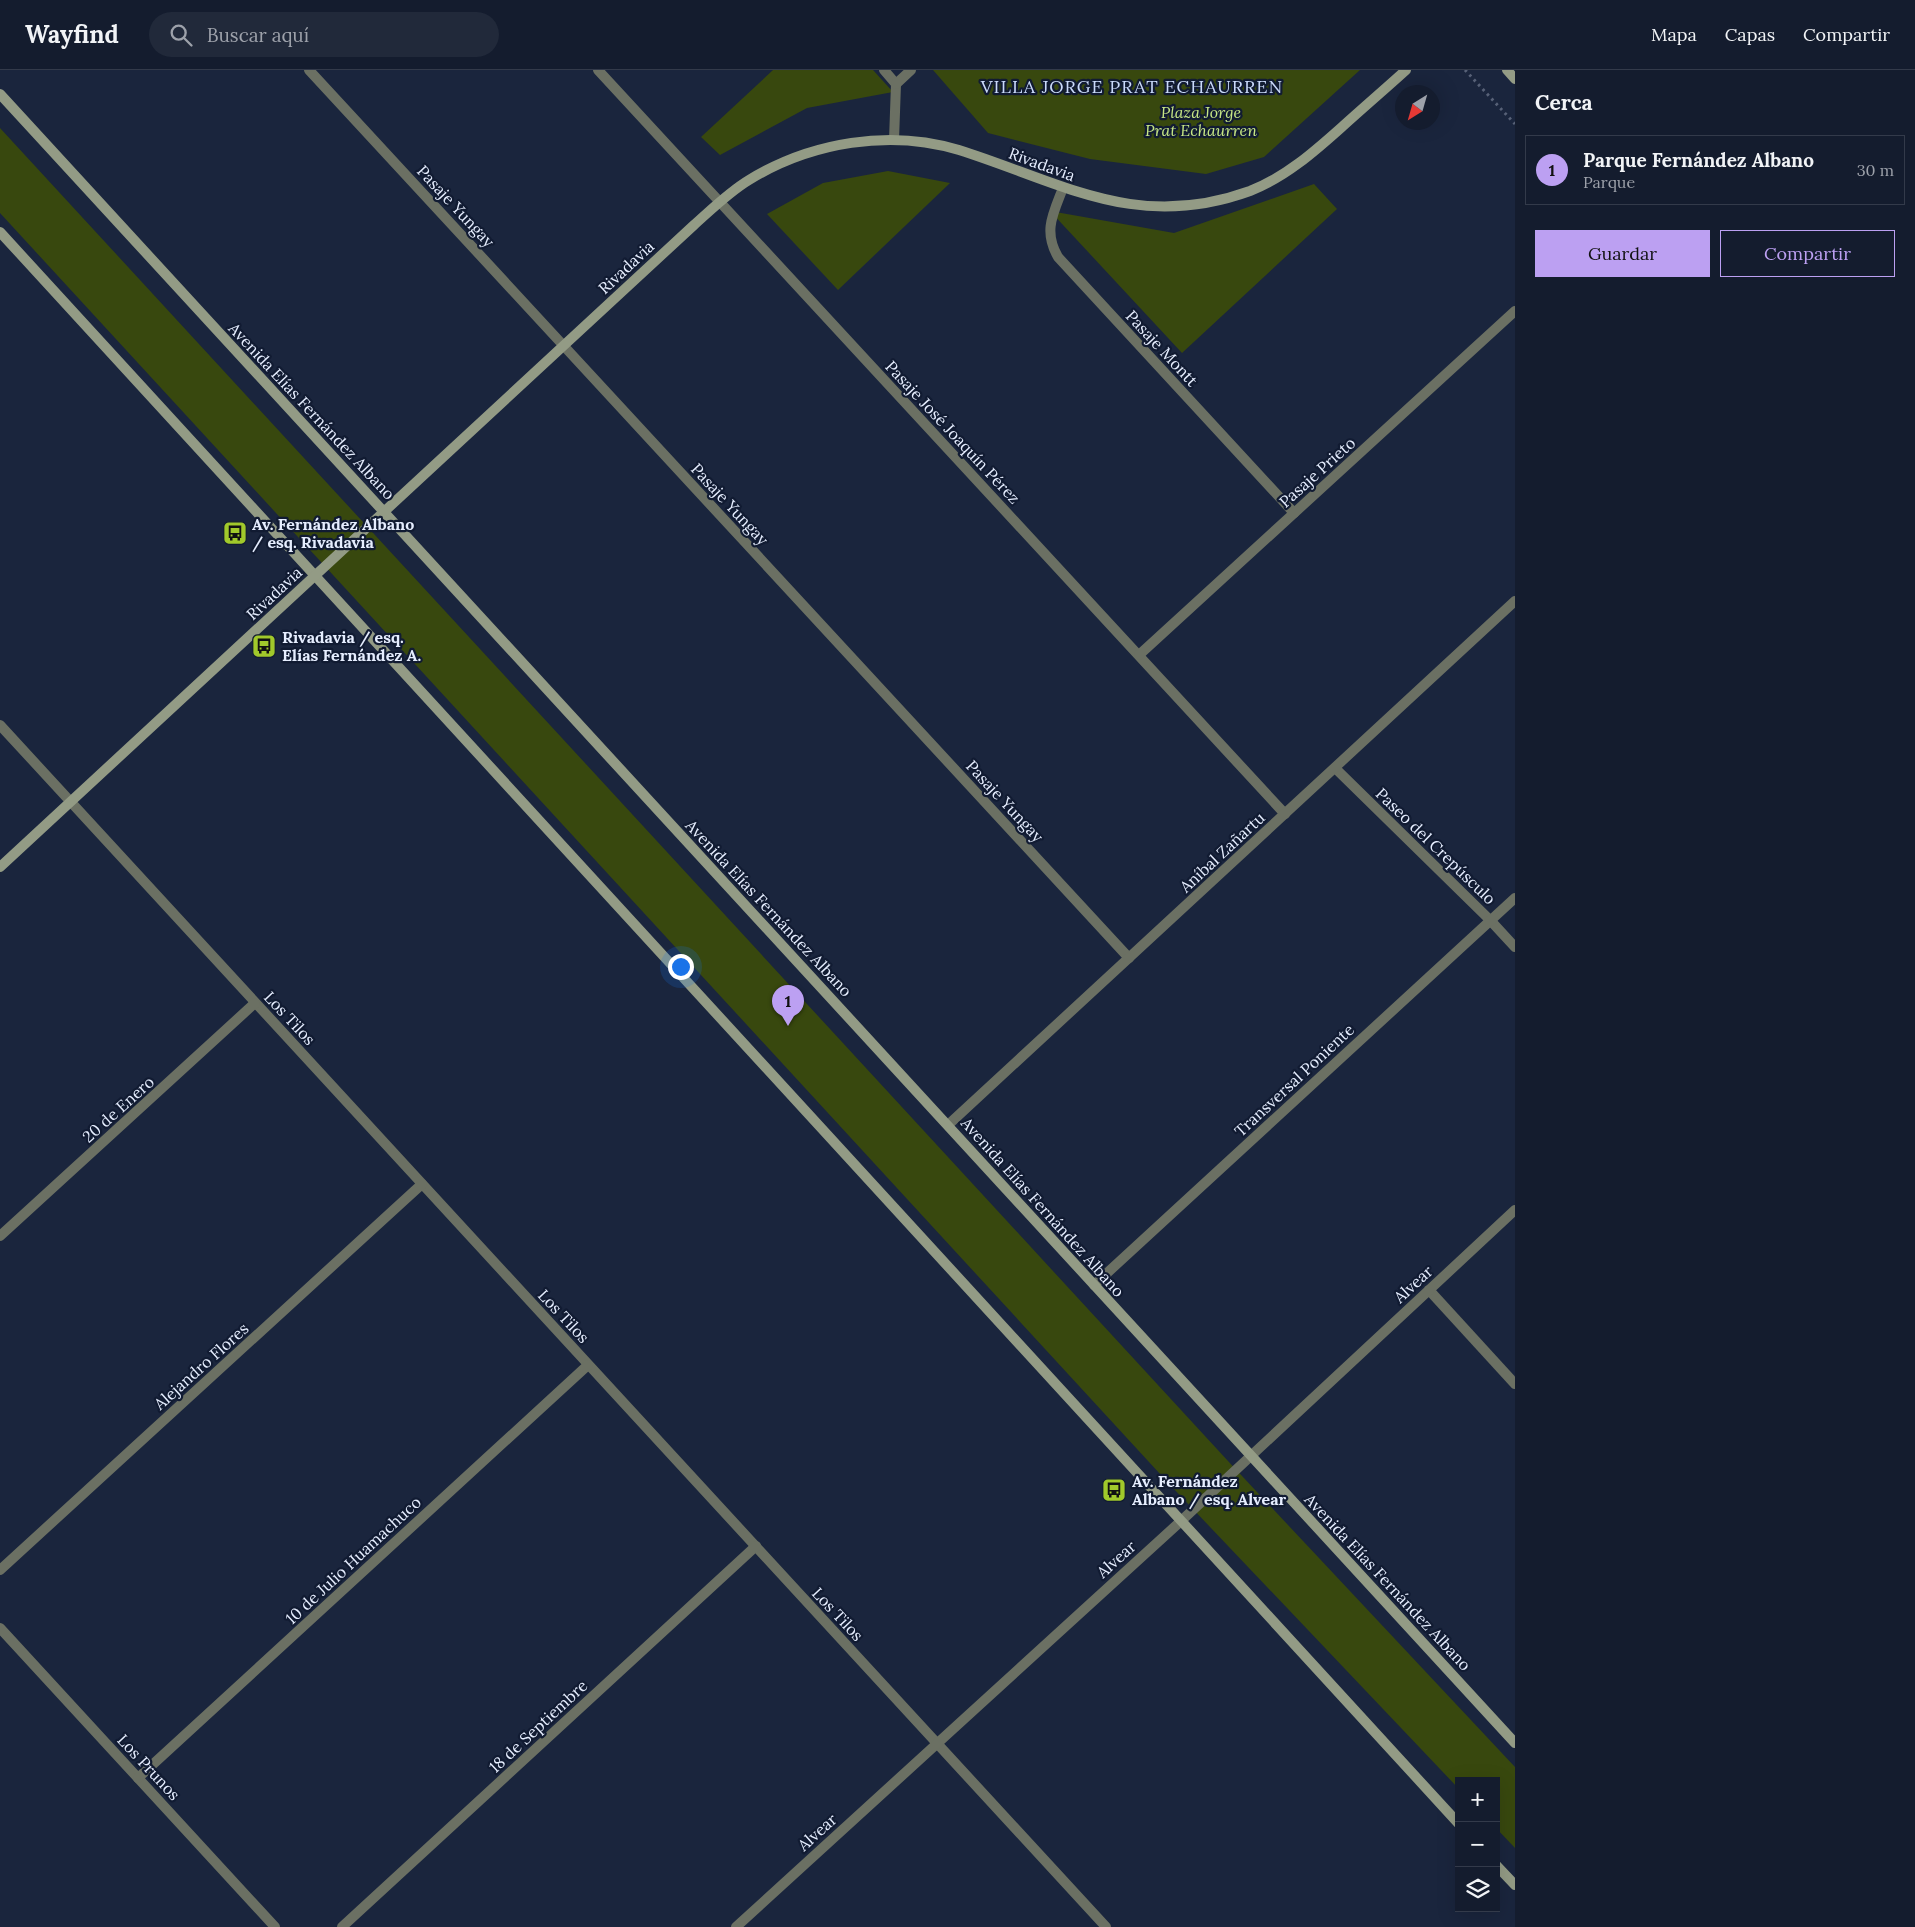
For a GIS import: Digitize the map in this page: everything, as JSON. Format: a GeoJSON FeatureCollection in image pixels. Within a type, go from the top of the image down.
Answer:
{"type":"FeatureCollection","features":[{"type":"Feature","properties":{"kind":"main road","name":"Rivadavia"},"geometry":{"type":"LineString","coordinates":[[0,867],[563,345],[720,202],[749,180],[781,163],[815,151],[850,143],[894,140],[926,143],[958,150],[1062,188],[1103,200],[1136,206],[1170,207],[1198,205],[1251,190],[1298,164],[1406,70]]}},
{"type":"Feature","properties":{"kind":"main road"},"geometry":{"type":"LineString","coordinates":[[1507,70],[1515,79]]}},
{"type":"Feature","properties":{"kind":"main road","name":"Avenida Elías Fernández Albano"},"geometry":{"type":"LineString","coordinates":[[0,94],[1515,1743]]}},
{"type":"Feature","properties":{"kind":"main road"},"geometry":{"type":"LineString","coordinates":[[0,232],[1457,1822]]}},
{"type":"Feature","properties":{"kind":"main road"},"geometry":{"type":"LineString","coordinates":[[1499,1867],[1515,1885]]}},
{"type":"Feature","properties":{"kind":"street","name":"Pasaje Yungay"},"geometry":{"type":"LineString","coordinates":[[310,70],[1129,958]]}},
{"type":"Feature","properties":{"kind":"street","name":"Pasaje José Joaquín Pérez"},"geometry":{"type":"LineString","coordinates":[[598,70],[1286,814]]}},
{"type":"Feature","properties":{"kind":"street"},"geometry":{"type":"LineString","coordinates":[[884,70],[896,84],[894,140]]}},
{"type":"Feature","properties":{"kind":"street"},"geometry":{"type":"LineString","coordinates":[[896,84],[911,70]]}},
{"type":"Feature","properties":{"kind":"street","name":"Pasaje Montt"},"geometry":{"type":"LineString","coordinates":[[1062,188],[1049,226],[1049,237],[1058,257],[1294,513]]}},
{"type":"Feature","properties":{"kind":"street","name":"Pasaje Prieto"},"geometry":{"type":"LineString","coordinates":[[1139,655],[1515,311]]}},
{"type":"Feature","properties":{"kind":"street","name":"Aníbal Zañartu"},"geometry":{"type":"LineString","coordinates":[[948,1126],[1515,601]]}},
{"type":"Feature","properties":{"kind":"street","name":"Los Tilos"},"geometry":{"type":"LineString","coordinates":[[0,725],[1106,1927]]}},
{"type":"Feature","properties":{"kind":"street","name":"Paseo del Crepúsculo"},"geometry":{"type":"LineString","coordinates":[[1335,768],[1490,920],[1515,947]]}},
{"type":"Feature","properties":{"kind":"street","name":"Transversal Poniente"},"geometry":{"type":"LineString","coordinates":[[1094,1285],[1515,898]]}},
{"type":"Feature","properties":{"kind":"street","name":"20 de Enero"},"geometry":{"type":"LineString","coordinates":[[0,1236],[256,1003]]}},
{"type":"Feature","properties":{"kind":"street","name":"Alejandro Flores"},"geometry":{"type":"LineString","coordinates":[[0,1570],[422,1184]]}},
{"type":"Feature","properties":{"kind":"street","name":"Alvear"},"geometry":{"type":"LineString","coordinates":[[736,1927],[1181,1521],[1250,1454],[1515,1210]]}},
{"type":"Feature","properties":{"kind":"street"},"geometry":{"type":"LineString","coordinates":[[1429,1290],[1515,1384]]}},
{"type":"Feature","properties":{"kind":"street","name":"10 de Julio Huamachuco"},"geometry":{"type":"LineString","coordinates":[[138,1778],[588,1365]]}},
{"type":"Feature","properties":{"kind":"street","name":"18 de Septiembre"},"geometry":{"type":"LineString","coordinates":[[342,1927],[756,1546]]}},
{"type":"Feature","properties":{"kind":"street","name":"Los Prunos"},"geometry":{"type":"LineString","coordinates":[[0,1628],[275,1927]]}},
{"type":"Feature","properties":{"kind":"path"},"geometry":{"type":"LineString","coordinates":[[1465,70],[1515,124]]}},
{"type":"Feature","properties":{"kind":"green space"},"geometry":{"type":"Polygon","coordinates":[[[773,70],[873,70],[893,92],[807,108],[720,155],[701,137],[773,70]]]}},
{"type":"Feature","properties":{"kind":"green space","name":"Plaza Jorge Prat Echaurren"},"geometry":{"type":"Polygon","coordinates":[[[933,70],[1360,70],[1264,157],[1206,174],[1090,159],[988,133],[933,70]]]}},
{"type":"Feature","properties":{"kind":"green space"},"geometry":{"type":"Polygon","coordinates":[[[0,128],[1228,1461],[1515,1767],[1515,1848],[1500,1832],[1500,1777],[1455,1777],[1455,1785],[1172,1487],[0,213],[0,128]]]}},
{"type":"Feature","properties":{"kind":"green space"},"geometry":{"type":"Polygon","coordinates":[[[888,171],[950,183],[838,290],[767,214],[823,183],[888,171]]]}},
{"type":"Feature","properties":{"kind":"green space"},"geometry":{"type":"Polygon","coordinates":[[[1314,184],[1337,209],[1182,353],[1050,211],[1174,233],[1314,184]]]}},
{"type":"Feature","properties":{"kind":"place","name":"Av. Fernández Albano / esq. Rivadavia"},"geometry":{"type":"Point","coordinates":[235,533]}},
{"type":"Feature","properties":{"kind":"place","name":"Rivadavia / esq. Elías Fernández A."},"geometry":{"type":"Point","coordinates":[264,646]}},
{"type":"Feature","properties":{"kind":"place","name":"Parque Fernández Albano"},"geometry":{"type":"Point","coordinates":[788,1026]}},
{"type":"Feature","properties":{"kind":"place","name":"Av. Fernández Albano / esq. Alvear"},"geometry":{"type":"Point","coordinates":[1114,1490]}},
{"type":"Feature","properties":{"kind":"district","name":"VILLA JORGE PRAT ECHAURREN"},"geometry":{"type":"Point","coordinates":[1132,86]}}]}
